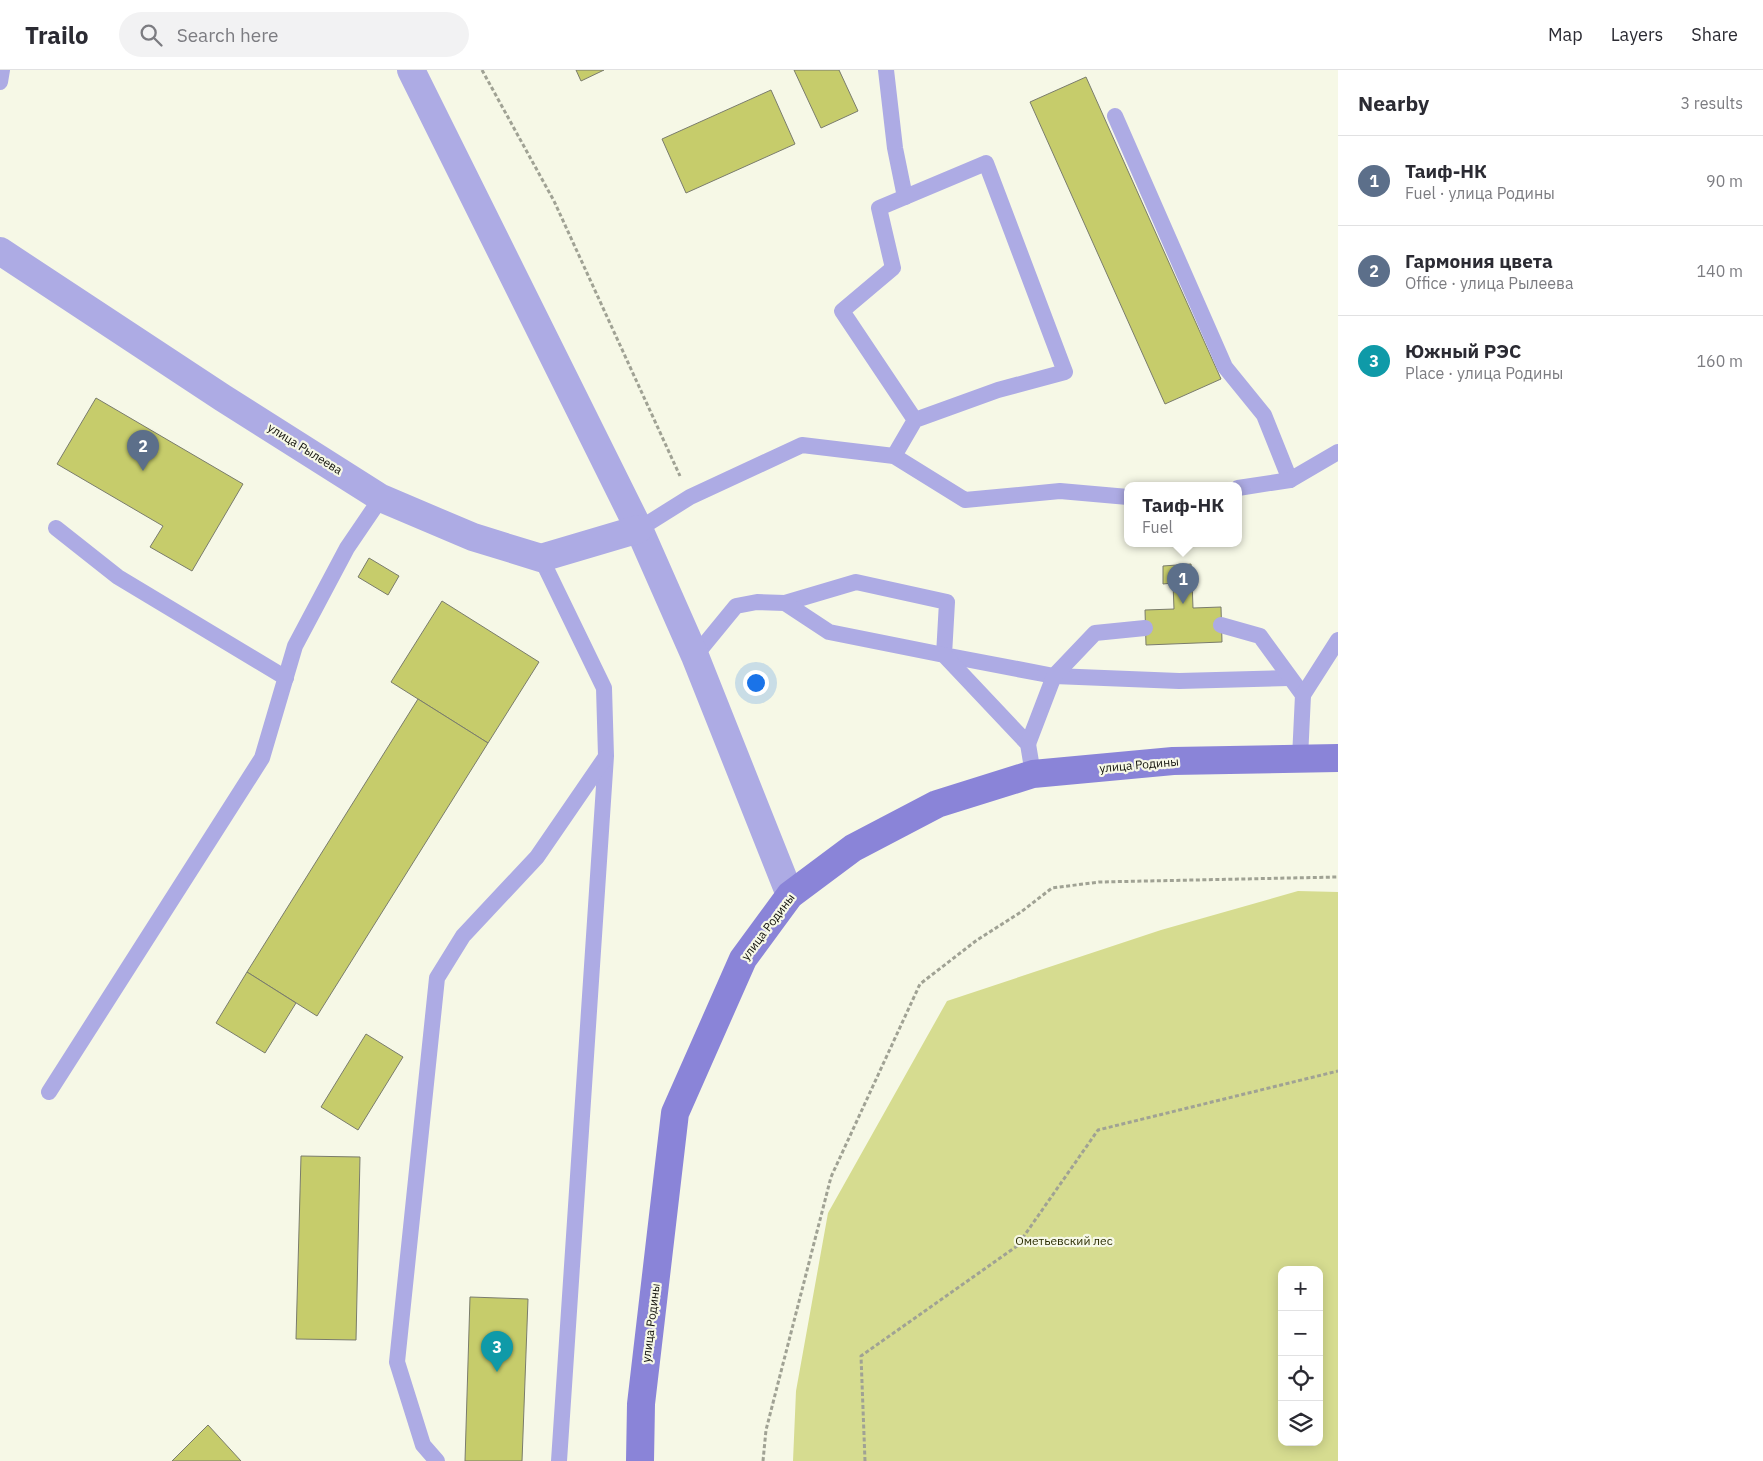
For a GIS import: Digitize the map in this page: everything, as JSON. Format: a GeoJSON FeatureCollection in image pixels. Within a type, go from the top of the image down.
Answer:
{"type":"FeatureCollection","features":[{"type":"Feature","properties":{"kind":"street"},"geometry":{"type":"LineString","coordinates":[[411,70],[639,529],[696,656],[790,894]]}},
{"type":"Feature","properties":{"kind":"street","name":"улица Рылеева"},"geometry":{"type":"LineString","coordinates":[[0,251],[223,398],[381,498],[473,537],[541,558]]}},
{"type":"Feature","properties":{"kind":"street"},"geometry":{"type":"LineString","coordinates":[[541,558],[639,529]]}},
{"type":"Feature","properties":{"kind":"street","name":"улица Родины"},"geometry":{"type":"LineString","coordinates":[[640,1461],[641,1404],[676,1113],[743,959],[790,894],[853,848],[937,804],[1033,774],[1173,761],[1338,758]]}},
{"type":"Feature","properties":{"kind":"lane"},"geometry":{"type":"LineString","coordinates":[[0,82],[2,70]]}},
{"type":"Feature","properties":{"kind":"lane"},"geometry":{"type":"LineString","coordinates":[[886,70],[895,148],[905,197]]}},
{"type":"Feature","properties":{"kind":"lane"},"geometry":{"type":"LineString","coordinates":[[1115,116],[1225,367],[1264,415],[1290,480]]}},
{"type":"Feature","properties":{"kind":"lane"},"geometry":{"type":"LineString","coordinates":[[894,456],[915,420],[998,390],[1065,372],[986,163],[879,208],[893,268],[842,311],[915,420]]}},
{"type":"Feature","properties":{"kind":"lane"},"geometry":{"type":"LineString","coordinates":[[639,529],[690,497],[802,445],[894,456],[965,500],[1060,491],[1124,497]]}},
{"type":"Feature","properties":{"kind":"lane"},"geometry":{"type":"LineString","coordinates":[[1242,487],[1290,480],[1338,452]]}},
{"type":"Feature","properties":{"kind":"lane"},"geometry":{"type":"LineString","coordinates":[[49,1092],[262,758],[295,646],[347,548],[381,498]]}},
{"type":"Feature","properties":{"kind":"lane"},"geometry":{"type":"LineString","coordinates":[[56,528],[118,578],[286,678]]}},
{"type":"Feature","properties":{"kind":"lane"},"geometry":{"type":"LineString","coordinates":[[541,558],[604,688],[606,756],[559,1461]]}},
{"type":"Feature","properties":{"kind":"lane"},"geometry":{"type":"LineString","coordinates":[[696,656],[736,606],[757,602],[784,604],[856,582],[947,602],[944,655],[1028,744]]}},
{"type":"Feature","properties":{"kind":"lane"},"geometry":{"type":"LineString","coordinates":[[784,604],[829,632],[1054,676],[1179,681],[1289,678]]}},
{"type":"Feature","properties":{"kind":"lane"},"geometry":{"type":"LineString","coordinates":[[1221,625],[1260,636],[1303,695]]}},
{"type":"Feature","properties":{"kind":"lane"},"geometry":{"type":"LineString","coordinates":[[1033,774],[1028,744],[1054,676],[1095,633],[1145,628]]}},
{"type":"Feature","properties":{"kind":"lane"},"geometry":{"type":"LineString","coordinates":[[1300,758],[1303,695],[1338,640]]}},
{"type":"Feature","properties":{"kind":"lane"},"geometry":{"type":"LineString","coordinates":[[438,1461],[422,1445],[397,1362],[437,978],[463,936],[538,857],[606,756]]}},
{"type":"Feature","properties":{"kind":"path"},"geometry":{"type":"LineString","coordinates":[[482,70],[554,201],[690,497]]}},
{"type":"Feature","properties":{"kind":"path"},"geometry":{"type":"LineString","coordinates":[[763,1461],[766,1430],[831,1176],[920,984],[977,940],[1021,912],[1052,888],[1099,882],[1338,877]]}},
{"type":"Feature","properties":{"kind":"path"},"geometry":{"type":"LineString","coordinates":[[865,1461],[861,1356],[1017,1246],[1098,1130],[1338,1071]]}},
{"type":"Feature","properties":{"kind":"green space","name":"Ометьевский лес"},"geometry":{"type":"Polygon","coordinates":[[[1298,891],[1338,892],[1338,1461],[793,1461],[796,1391],[828,1213],[947,1001],[1161,930],[1298,891]]]}},
{"type":"Feature","properties":{"kind":"building"},"geometry":{"type":"Polygon","coordinates":[[[576,70],[604,70],[581,81],[576,70]]]}},
{"type":"Feature","properties":{"kind":"building"},"geometry":{"type":"Polygon","coordinates":[[[794,70],[839,70],[858,111],[821,128],[794,70]]]}},
{"type":"Feature","properties":{"kind":"building"},"geometry":{"type":"Polygon","coordinates":[[[1086,77],[1221,379],[1165,404],[1030,102],[1086,77]]]}},
{"type":"Feature","properties":{"kind":"building"},"geometry":{"type":"Polygon","coordinates":[[[771,90],[795,144],[686,193],[662,139],[771,90]]]}},
{"type":"Feature","properties":{"kind":"building"},"geometry":{"type":"Polygon","coordinates":[[[96,398],[243,484],[192,571],[150,547],[163,526],[57,464],[96,398]]]}},
{"type":"Feature","properties":{"kind":"building"},"geometry":{"type":"Polygon","coordinates":[[[369,558],[399,576],[388,595],[358,577],[369,558]]]}},
{"type":"Feature","properties":{"kind":"building"},"geometry":{"type":"Polygon","coordinates":[[[1191,564],[1192,581],[1163,584],[1163,566],[1191,564]]]}},
{"type":"Feature","properties":{"kind":"building"},"geometry":{"type":"Polygon","coordinates":[[[1192,581],[1193,608],[1221,607],[1222,642],[1146,645],[1145,610],[1174,609],[1173,583],[1192,581]]]}},
{"type":"Feature","properties":{"kind":"building"},"geometry":{"type":"Polygon","coordinates":[[[442,601],[539,662],[488,743],[391,682],[442,601]]]}},
{"type":"Feature","properties":{"kind":"building"},"geometry":{"type":"Polygon","coordinates":[[[418,699],[488,743],[317,1016],[247,972],[418,699]]]}},
{"type":"Feature","properties":{"kind":"building"},"geometry":{"type":"Polygon","coordinates":[[[247,972],[296,1003],[265,1053],[216,1023],[247,972]]]}},
{"type":"Feature","properties":{"kind":"building"},"geometry":{"type":"Polygon","coordinates":[[[366,1034],[403,1057],[358,1130],[321,1107],[366,1034]]]}},
{"type":"Feature","properties":{"kind":"building"},"geometry":{"type":"Polygon","coordinates":[[[301,1156],[360,1157],[356,1340],[296,1339],[301,1156]]]}},
{"type":"Feature","properties":{"kind":"building"},"geometry":{"type":"Polygon","coordinates":[[[470,1297],[528,1299],[522,1461],[465,1461],[470,1297]]]}},
{"type":"Feature","properties":{"kind":"building"},"geometry":{"type":"Polygon","coordinates":[[[208,1425],[241,1461],[172,1461],[208,1425]]]}},
{"type":"Feature","properties":{"kind":"place","name":"Гармония цвета"},"geometry":{"type":"Point","coordinates":[143,471]}},
{"type":"Feature","properties":{"kind":"place","name":"Таиф-НК"},"geometry":{"type":"Point","coordinates":[1183,604]}},
{"type":"Feature","properties":{"kind":"place","name":"Южный РЭС"},"geometry":{"type":"Point","coordinates":[497,1372]}}]}
